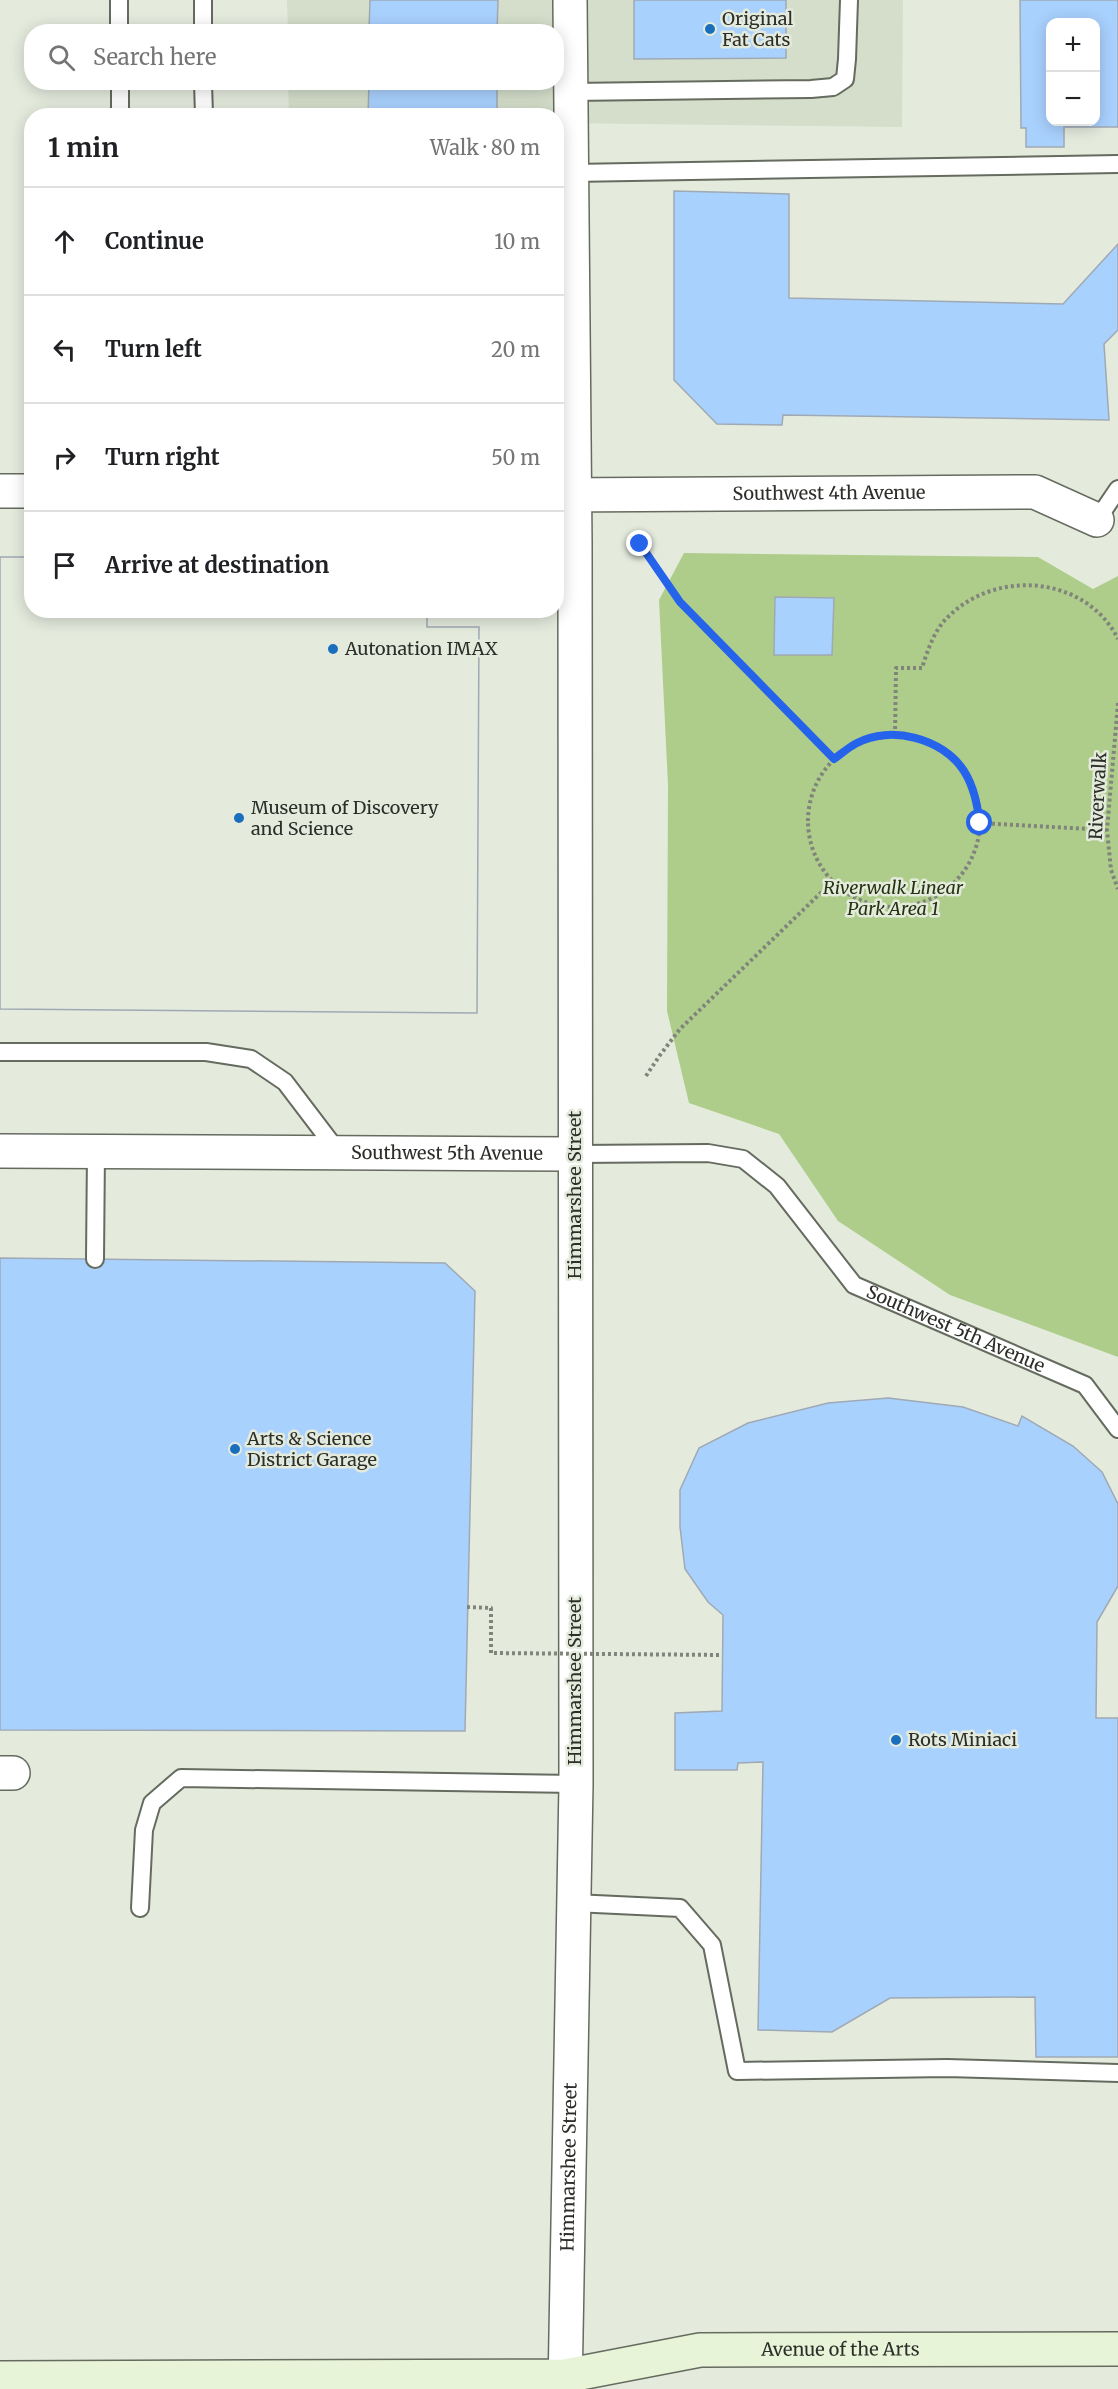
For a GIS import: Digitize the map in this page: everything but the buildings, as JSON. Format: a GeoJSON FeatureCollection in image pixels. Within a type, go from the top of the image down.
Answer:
{"type":"FeatureCollection","features":[{"type":"Feature","properties":{"kind":"main road","name":"Avenue of the Arts"},"geometry":{"type":"LineString","coordinates":[[565,2382],[700,2350],[1118,2349]]}},
{"type":"Feature","properties":{"kind":"main road","name":"Avenue of the Arts"},"geometry":{"type":"LineString","coordinates":[[0,2378],[565,2382],[620,2389]]}},
{"type":"Feature","properties":{"kind":"street","name":"Himmarshee Street"},"geometry":{"type":"LineString","coordinates":[[565,2382],[576,1784],[575,1154],[565,336],[572,174],[570,0]]}},
{"type":"Feature","properties":{"kind":"street"},"geometry":{"type":"LineString","coordinates":[[0,491],[24,491]]}},
{"type":"Feature","properties":{"kind":"street","name":"Southwest 4th Avenue"},"geometry":{"type":"LineString","coordinates":[[566,495],[1035,492],[1097,520]]}},
{"type":"Feature","properties":{"kind":"street","name":"Southwest 5th Avenue"},"geometry":{"type":"LineString","coordinates":[[0,1151],[575,1154]]}},
{"type":"Feature","properties":{"kind":"lane"},"geometry":{"type":"LineString","coordinates":[[119,0],[119,24]]}},
{"type":"Feature","properties":{"kind":"lane"},"geometry":{"type":"LineString","coordinates":[[203,0],[203,24]]}},
{"type":"Feature","properties":{"kind":"lane"},"geometry":{"type":"LineString","coordinates":[[571,92],[833,87],[845,79],[848,59],[849,0]]}},
{"type":"Feature","properties":{"kind":"lane"},"geometry":{"type":"LineString","coordinates":[[120,90],[120,108]]}},
{"type":"Feature","properties":{"kind":"lane"},"geometry":{"type":"LineString","coordinates":[[203,90],[204,108]]}},
{"type":"Feature","properties":{"kind":"lane"},"geometry":{"type":"LineString","coordinates":[[572,174],[1118,164]]}},
{"type":"Feature","properties":{"kind":"lane"},"geometry":{"type":"LineString","coordinates":[[1097,520],[1118,489]]}},
{"type":"Feature","properties":{"kind":"lane"},"geometry":{"type":"LineString","coordinates":[[0,1052],[206,1052],[251,1059],[285,1082],[339,1153]]}},
{"type":"Feature","properties":{"kind":"lane"},"geometry":{"type":"LineString","coordinates":[[95,1259],[96,1151]]}},
{"type":"Feature","properties":{"kind":"lane","name":"Southwest 5th Avenue"},"geometry":{"type":"LineString","coordinates":[[575,1154],[708,1153],[743,1159],[777,1186],[854,1285],[1084,1385],[1118,1429]]}},
{"type":"Feature","properties":{"kind":"lane"},"geometry":{"type":"LineString","coordinates":[[140,1908],[144,1830],[152,1803],[181,1778],[576,1784]]}},
{"type":"Feature","properties":{"kind":"lane"},"geometry":{"type":"LineString","coordinates":[[574,1903],[680,1908],[712,1945],[737,2071],[947,2068],[1118,2073]]}},
{"type":"Feature","properties":{"kind":"path"},"geometry":{"type":"LineString","coordinates":[[640,544],[680,602],[834,759]]}},
{"type":"Feature","properties":{"kind":"path"},"geometry":{"type":"LineString","coordinates":[[895,735],[896,668],[922,668],[927,652],[945,620],[968,600],[993,589],[1014,584],[1033,585],[1051,587],[1070,594],[1093,607],[1113,629],[1118,639]]}},
{"type":"Feature","properties":{"kind":"path","name":"Riverwalk"},"geometry":{"type":"LineString","coordinates":[[1118,703],[1107,830],[1111,870],[1118,889]]}},
{"type":"Feature","properties":{"kind":"path"},"geometry":{"type":"LineString","coordinates":[[895,735],[914,737],[941,748],[963,769],[976,794],[980,823],[975,851],[960,877],[939,895],[912,906],[883,907],[855,899],[832,882],[816,860],[809,834],[809,807],[817,780],[834,759],[858,742],[895,735]]}},
{"type":"Feature","properties":{"kind":"path"},"geometry":{"type":"LineString","coordinates":[[980,823],[1107,830]]}},
{"type":"Feature","properties":{"kind":"path"},"geometry":{"type":"LineString","coordinates":[[646,1076],[680,1029],[832,882]]}},
{"type":"Feature","properties":{"kind":"path"},"geometry":{"type":"LineString","coordinates":[[467,1607],[491,1608],[491,1653],[722,1655]]}},
{"type":"Feature","properties":{"kind":"shaded area"},"geometry":{"type":"Polygon","coordinates":[[[287,0],[903,0],[902,127],[564,123],[564,108],[289,108],[288,90],[564,90],[564,24],[288,24],[287,0]]]}},
{"type":"Feature","properties":{"kind":"green space","name":"Riverwalk Linear Park Area 1"},"geometry":{"type":"Polygon","coordinates":[[[684,553],[1038,557],[1093,589],[1118,576],[1118,1357],[950,1295],[838,1221],[779,1134],[689,1103],[667,1011],[668,785],[659,600],[684,553]]]}},
{"type":"Feature","properties":{"kind":"place","name":"Original Fat Cats"},"geometry":{"type":"Point","coordinates":[710,29]}},
{"type":"Feature","properties":{"kind":"place","name":"Autonation IMAX"},"geometry":{"type":"Point","coordinates":[333,649]}},
{"type":"Feature","properties":{"kind":"place","name":"Museum of Discovery and Science"},"geometry":{"type":"Point","coordinates":[239,818]}},
{"type":"Feature","properties":{"kind":"place","name":"Arts & Science District Garage"},"geometry":{"type":"Point","coordinates":[235,1449]}},
{"type":"Feature","properties":{"kind":"place","name":"Rots Miniaci"},"geometry":{"type":"Point","coordinates":[896,1740]}},
{"type":"Feature","properties":{"kind":"route"},"geometry":{"type":"LineString","coordinates":[[640,544],[680,602],[834,759],[858,742],[886,735],[914,737],[941,748],[963,769],[976,794],[980,823]]}}]}
